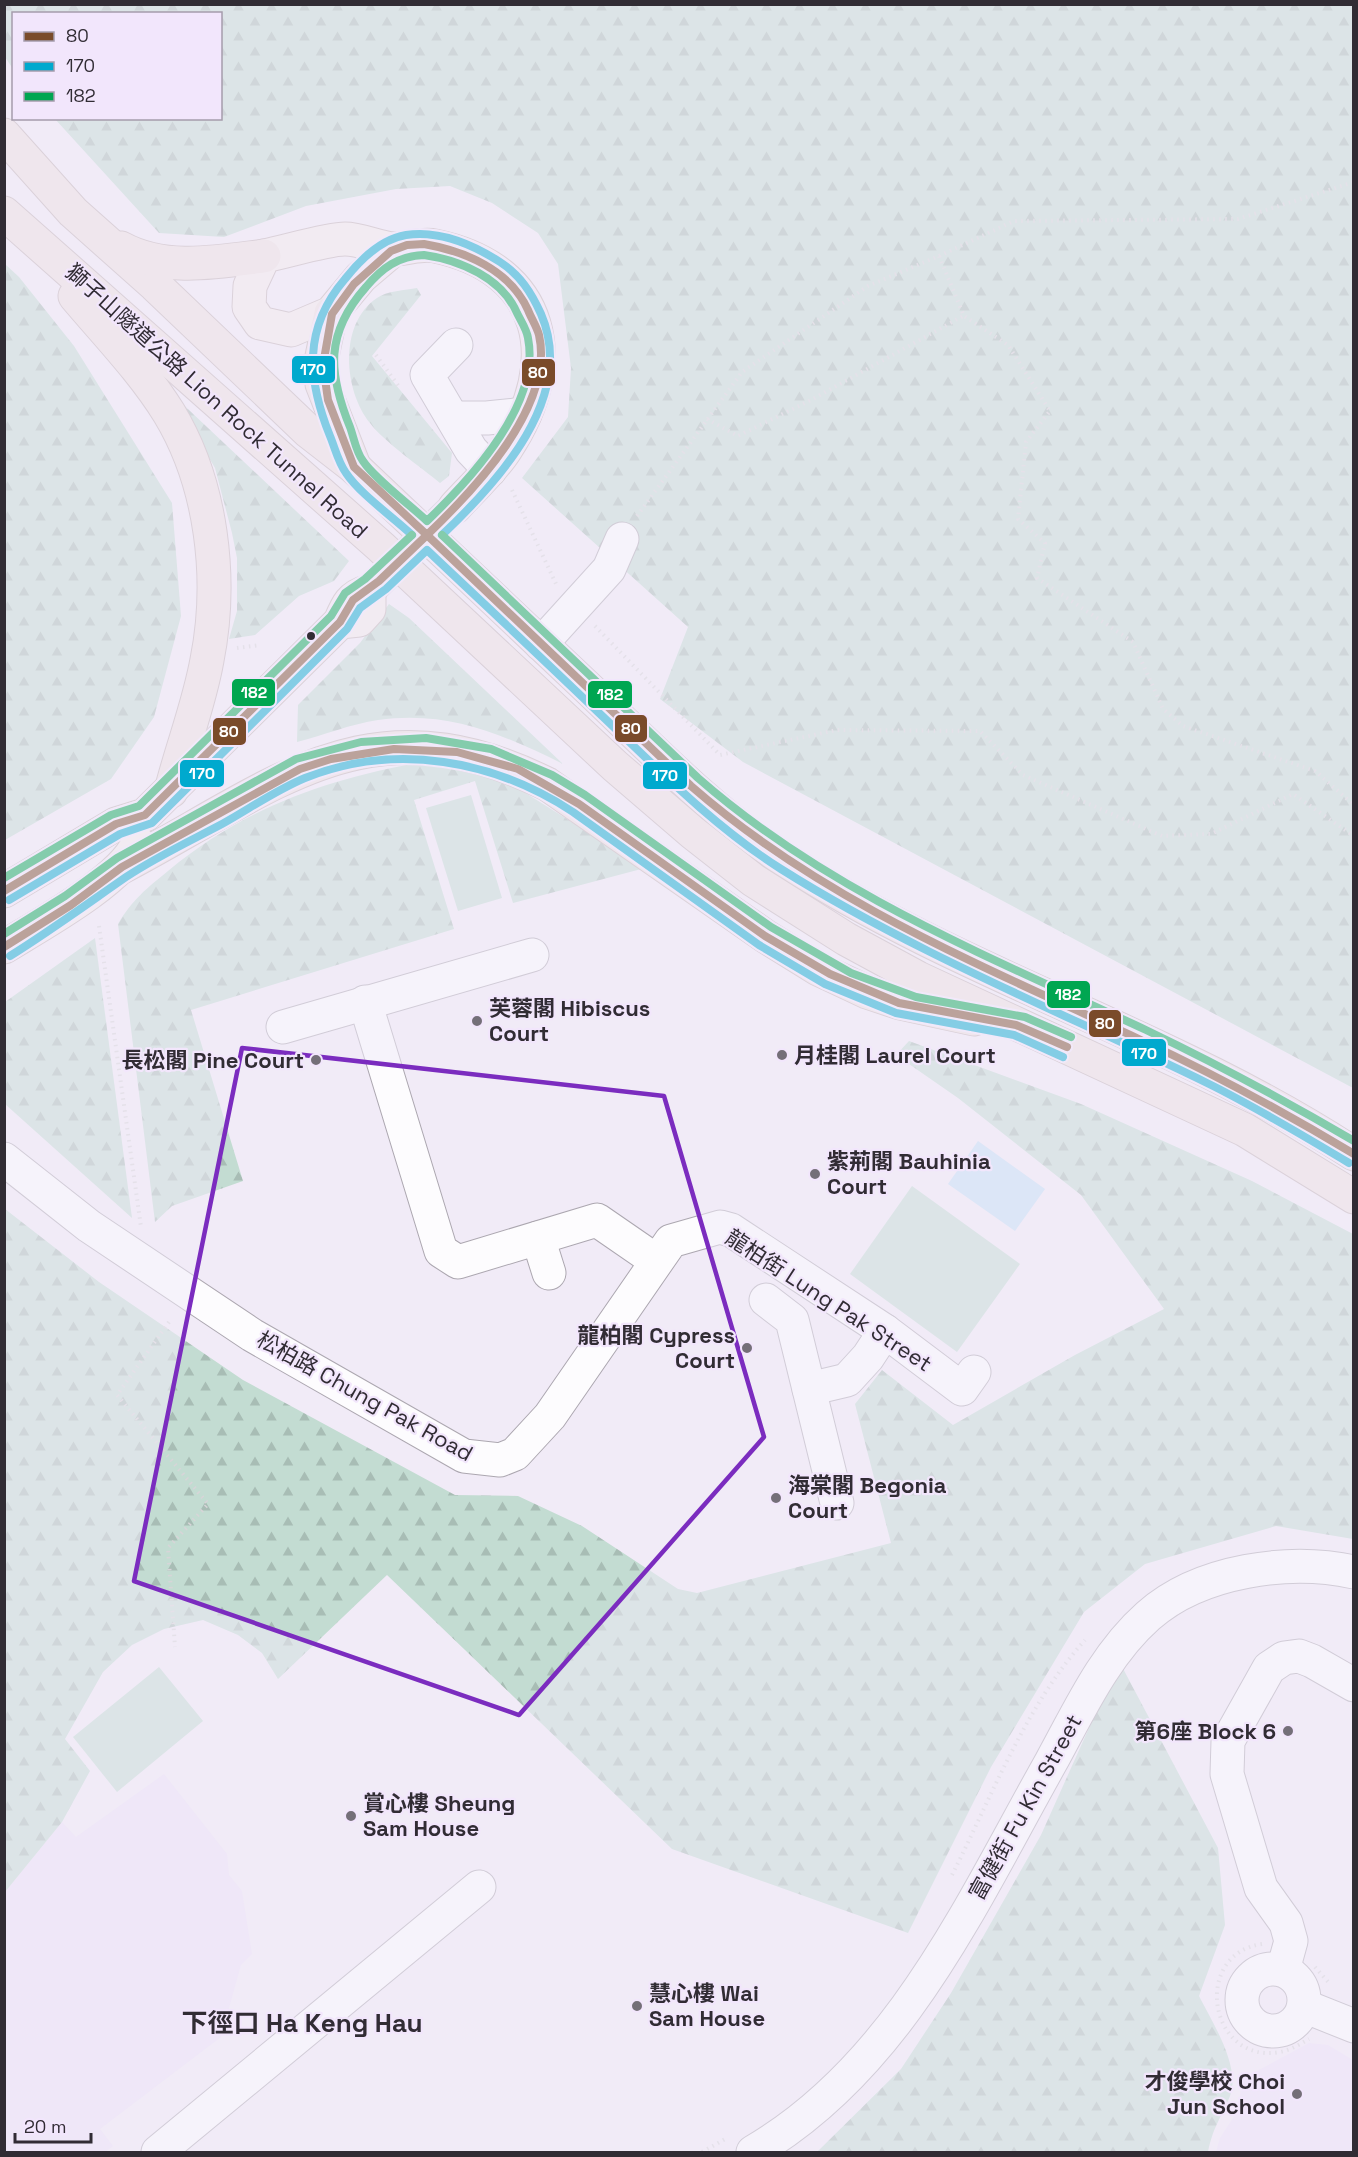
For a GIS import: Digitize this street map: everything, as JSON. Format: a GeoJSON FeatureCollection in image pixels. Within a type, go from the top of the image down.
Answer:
{"type":"FeatureCollection","features":[{"type":"Feature","properties":{"kind":"highway","name":"獅子山隧道公路 Lion Rock Tunnel Road"},"geometry":{"type":"LineString","coordinates":[[4,135],[73,212],[309,432],[354,466],[684,781],[746,832],[785,860],[865,907],[935,943],[1223,1077],[1295,1116],[1353,1154]]}},
{"type":"Feature","properties":{"kind":"highway","name":"獅子山隧道公路 Lion Rock Tunnel Road"},"geometry":{"type":"LineString","coordinates":[[5,214],[212,394],[449,608],[615,765],[700,839],[768,890],[846,939],[938,988],[1245,1130],[1353,1197]]}},
{"type":"Feature","properties":{"kind":"highway"},"geometry":{"type":"LineString","coordinates":[[5,214],[148,383],[177,428],[195,472],[213,564],[213,619],[200,692],[183,742],[171,791]]}},
{"type":"Feature","properties":{"kind":"highway"},"geometry":{"type":"LineString","coordinates":[[101,237],[129,252],[166,262],[199,263],[264,256]]}},
{"type":"Feature","properties":{"kind":"highway"},"geometry":{"type":"LineString","coordinates":[[331,314],[321,361],[322,384],[354,466]]}},
{"type":"Feature","properties":{"kind":"highway"},"geometry":{"type":"LineString","coordinates":[[122,867],[277,780],[326,759],[378,749],[437,748],[461,752],[510,766],[547,784],[765,936],[818,969],[867,992],[900,1003],[943,1014],[1019,1026]]}},
{"type":"Feature","properties":{"kind":"main road"},"geometry":{"type":"LineString","coordinates":[[394,249],[361,278],[331,314],[291,330],[260,322],[249,307],[249,293],[264,256],[344,239],[394,249],[433,246],[479,260],[502,275],[520,294],[532,321],[539,349],[538,373],[525,414],[507,448],[501,479],[455,507]]}},
{"type":"Feature","properties":{"kind":"main road"},"geometry":{"type":"LineString","coordinates":[[4,891],[116,824],[145,815],[339,622]]}},
{"type":"Feature","properties":{"kind":"main road"},"geometry":{"type":"LineString","coordinates":[[4,947],[71,905],[122,867],[137,846],[145,815]]}},
{"type":"Feature","properties":{"kind":"street"},"geometry":{"type":"LineString","coordinates":[[456,345],[427,375],[471,450],[501,479]]}},
{"type":"Feature","properties":{"kind":"street"},"geometry":{"type":"LineString","coordinates":[[453,418],[487,418],[525,414]]}},
{"type":"Feature","properties":{"kind":"street"},"geometry":{"type":"LineString","coordinates":[[541,644],[609,569],[622,539]]}},
{"type":"Feature","properties":{"kind":"street"},"geometry":{"type":"LineString","coordinates":[[283,1027],[532,955]]}},
{"type":"Feature","properties":{"kind":"street"},"geometry":{"type":"LineString","coordinates":[[365,1002],[441,1251],[459,1262],[597,1220],[663,1250]]}},
{"type":"Feature","properties":{"kind":"street","name":"松柏路 Chung Pak Road"},"geometry":{"type":"LineString","coordinates":[[4,1159],[89,1226],[252,1335],[464,1456],[481,1460],[500,1460],[515,1454],[550,1416],[663,1250]]}},
{"type":"Feature","properties":{"kind":"street","name":"龍柏街 Lung Pak Street"},"geometry":{"type":"LineString","coordinates":[[663,1250],[720,1227],[731,1230],[885,1331],[962,1389],[975,1372]]}},
{"type":"Feature","properties":{"kind":"street"},"geometry":{"type":"LineString","coordinates":[[538,1238],[549,1273]]}},
{"type":"Feature","properties":{"kind":"street"},"geometry":{"type":"LineString","coordinates":[[766,1300],[792,1320],[837,1503]]}},
{"type":"Feature","properties":{"kind":"street"},"geometry":{"type":"LineString","coordinates":[[809,1389],[847,1380],[868,1357],[885,1331]]}},
{"type":"Feature","properties":{"kind":"street","name":"富健街 Fu Kin Street"},"geometry":{"type":"LineString","coordinates":[[753,2152],[831,2092],[860,2065],[909,2005],[949,1943],[1099,1675],[1132,1631],[1150,1614],[1174,1598],[1238,1574],[1299,1565],[1326,1566],[1353,1572]]}},
{"type":"Feature","properties":{"kind":"street"},"geometry":{"type":"LineString","coordinates":[[1283,1970],[1291,1941],[1286,1923],[1261,1888],[1227,1774],[1228,1741],[1269,1668],[1284,1658],[1299,1656],[1312,1660],[1353,1685]]}},
{"type":"Feature","properties":{"kind":"street"},"geometry":{"type":"LineString","coordinates":[[158,2152],[162,2146],[479,1887]]}},
{"type":"Feature","properties":{"kind":"street"},"geometry":{"type":"LineString","coordinates":[[1262,1970],[1283,1970],[1298,1980],[1305,1997],[1304,2006],[1293,2025],[1273,2032],[1262,2030],[1245,2016],[1242,1995],[1245,1984],[1262,1970]]}},
{"type":"Feature","properties":{"kind":"street"},"geometry":{"type":"LineString","coordinates":[[1304,2006],[1353,2026]]}},
{"type":"Feature","properties":{"kind":"path"},"geometry":{"type":"LineString","coordinates":[[622,539],[742,372],[868,286],[1014,221],[1238,219],[1353,182]]}},
{"type":"Feature","properties":{"kind":"path"},"geometry":{"type":"LineString","coordinates":[[939,256],[964,316],[1008,345],[1050,411],[1026,442],[1018,519],[1045,543],[1037,578],[1133,642],[1163,709],[1183,726],[1315,771],[1353,805]]}},
{"type":"Feature","properties":{"kind":"path"},"geometry":{"type":"LineString","coordinates":[[707,419],[738,436],[811,400],[964,316]]}},
{"type":"Feature","properties":{"kind":"path"},"geometry":{"type":"LineString","coordinates":[[501,479],[556,585],[720,755],[837,730],[980,731],[1023,775],[1162,836],[1211,834],[1293,794],[1353,836]]}},
{"type":"Feature","properties":{"kind":"path"},"geometry":{"type":"LineString","coordinates":[[243,647],[260,645]]}},
{"type":"Feature","properties":{"kind":"path"},"geometry":{"type":"LineString","coordinates":[[99,926],[142,1236]]}},
{"type":"Feature","properties":{"kind":"path"},"geometry":{"type":"LineString","coordinates":[[169,1322],[117,1395],[208,1504],[168,1548],[175,1647]]}},
{"type":"Feature","properties":{"kind":"highlighted area"},"geometry":{"type":"Polygon","coordinates":[[[242,1048],[664,1096],[764,1437],[519,1715],[134,1581],[242,1048]]]}},
{"type":"Feature","properties":{"kind":"shaded area"},"geometry":{"type":"Polygon","coordinates":[[[164,1774],[227,1854],[229,1875],[242,1891],[252,1954],[241,1965],[221,2037],[100,2129],[113,2146],[105,2152],[5,2152],[5,1892],[62,1822],[76,1837],[164,1774]]]}},
{"type":"Feature","properties":{"kind":"shaded area","name":"才俊學校 Choi Jun School"},"geometry":{"type":"Polygon","coordinates":[[[1309,2043],[1328,2045],[1353,2060],[1353,2152],[1216,2152],[1220,2138],[1238,2110],[1242,2079],[1309,2043]]]}},
{"type":"Feature","properties":{"kind":"green space"},"geometry":{"type":"Polygon","coordinates":[[[5,4],[1353,5],[1353,1088],[743,762],[660,699],[688,627],[522,478],[568,417],[571,368],[558,264],[538,233],[492,203],[450,186],[396,189],[306,206],[224,237],[159,233],[56,120],[222,120],[222,12],[12,12],[12,68],[5,57],[5,4]]]}},
{"type":"Feature","properties":{"kind":"green space"},"geometry":{"type":"Polygon","coordinates":[[[5,264],[19,277],[74,346],[172,503],[181,616],[154,717],[111,779],[5,840],[5,264]]]}},
{"type":"Feature","properties":{"kind":"green space"},"geometry":{"type":"Polygon","coordinates":[[[417,288],[421,295],[372,356],[452,453],[449,476],[440,483],[393,446],[370,423],[361,410],[351,376],[349,358],[351,341],[356,324],[364,310],[381,296],[417,288]]]}},
{"type":"Feature","properties":{"kind":"green space"},"geometry":{"type":"Polygon","coordinates":[[[172,394],[349,561],[334,581],[299,596],[255,635],[229,639],[237,611],[237,558],[232,533],[215,468],[172,394]]]}},
{"type":"Feature","properties":{"kind":"green space"},"geometry":{"type":"Polygon","coordinates":[[[389,604],[409,618],[563,764],[496,734],[428,718],[378,720],[297,742],[298,705],[360,643],[389,604]]]}},
{"type":"Feature","properties":{"kind":"green space"},"geometry":{"type":"Polygon","coordinates":[[[423,762],[500,777],[645,868],[513,903],[475,781],[414,800],[454,929],[191,1010],[243,1181],[172,1206],[155,1222],[118,924],[134,901],[168,871],[226,830],[257,813],[320,787],[353,777],[423,762]]]}},
{"type":"Feature","properties":{"kind":"green space"},"geometry":{"type":"Polygon","coordinates":[[[471,795],[502,898],[458,911],[426,808],[471,795]]]}},
{"type":"Feature","properties":{"kind":"green space"},"geometry":{"type":"Polygon","coordinates":[[[95,938],[132,1218],[5,1104],[5,1002],[95,938]]]}},
{"type":"Feature","properties":{"kind":"green space"},"geometry":{"type":"Polygon","coordinates":[[[909,1041],[1081,1104],[1252,1181],[1353,1234],[1353,1539],[1276,1526],[1145,1564],[1084,1612],[991,1767],[908,1933],[672,1849],[387,1575],[278,1679],[262,1653],[238,1635],[203,1620],[164,1629],[132,1645],[103,1672],[65,1739],[90,1771],[62,1822],[5,1892],[5,1209],[99,1282],[243,1380],[455,1495],[518,1496],[582,1526],[678,1589],[697,1593],[891,1543],[855,1404],[882,1370],[953,1425],[1075,1355],[1164,1309],[1081,1195],[958,1098],[896,1055],[909,1041]]]}},
{"type":"Feature","properties":{"kind":"green space"},"geometry":{"type":"Polygon","coordinates":[[[912,1186],[1020,1264],[957,1352],[850,1274],[912,1186]]]}},
{"type":"Feature","properties":{"kind":"green space"},"geometry":{"type":"Polygon","coordinates":[[[1119,1661],[1218,1848],[1225,1925],[1199,1996],[1224,2045],[1232,2071],[1232,2084],[1230,2096],[1215,2129],[1208,2152],[817,2152],[901,2069],[951,1993],[1041,1835],[1119,1661]]]}},
{"type":"Feature","properties":{"kind":"green space"},"geometry":{"type":"Polygon","coordinates":[[[159,1667],[203,1721],[117,1792],[73,1737],[159,1667]]]}},
{"type":"Feature","properties":{"kind":"water"},"geometry":{"type":"Polygon","coordinates":[[[978,1141],[1045,1189],[1015,1231],[948,1184],[978,1141]]]}},
{"type":"Feature","properties":{"kind":"tunnel"},"geometry":{"type":"LineString","coordinates":[[369,591],[455,507]]}},
{"type":"Feature","properties":{"kind":"transit line","name":"170"},"geometry":{"type":"LineString","coordinates":[[412,535],[360,489],[343,469],[322,415],[314,374],[313,354],[322,316],[331,297],[351,272],[372,251],[388,241],[397,237],[418,234],[443,237],[467,244],[507,267],[519,278],[533,298],[541,314],[549,345],[549,376],[540,406],[526,436],[486,490],[442,535]]}},
{"type":"Feature","properties":{"kind":"transit line","name":"80"},"geometry":{"type":"LineString","coordinates":[[424,244],[470,257],[498,273],[510,284],[520,296],[537,329],[541,362],[535,390],[523,418],[506,445],[466,495],[427,535],[354,467],[328,400],[323,365],[332,314],[354,284],[391,251],[407,245],[424,244]]}},
{"type":"Feature","properties":{"kind":"transit line","name":"182"},"geometry":{"type":"LineString","coordinates":[[424,255],[465,266],[501,290],[510,301],[526,332],[529,363],[524,389],[499,438],[463,484],[427,521],[375,475],[361,457],[337,389],[334,354],[343,321],[372,280],[391,264],[406,258],[424,255]]}},
{"type":"Feature","properties":{"kind":"transit line","name":"182"},"geometry":{"type":"LineString","coordinates":[[4,878],[111,815],[139,806],[331,616],[345,593],[365,579],[412,535]]}},
{"type":"Feature","properties":{"kind":"transit line","name":"80"},"geometry":{"type":"LineString","coordinates":[[4,891],[116,824],[145,815],[340,622],[353,600],[379,581],[427,535]]}},
{"type":"Feature","properties":{"kind":"transit line","name":"80"},"geometry":{"type":"LineString","coordinates":[[427,535],[691,786],[742,827],[795,864],[907,929],[1195,1066],[1275,1108],[1354,1154]]}},
{"type":"Feature","properties":{"kind":"transit line","name":"182"},"geometry":{"type":"LineString","coordinates":[[442,535],[698,778],[748,819],[801,856],[913,920],[1199,1056],[1354,1141]]}},
{"type":"Feature","properties":{"kind":"transit line","name":"170"},"geometry":{"type":"LineString","coordinates":[[9,900],[120,834],[152,823],[347,629],[360,608],[386,589],[427,550],[686,795],[732,834],[781,869],[832,900],[937,956],[1225,1092],[1349,1163]]}},
{"type":"Feature","properties":{"kind":"transit line","name":"182"},"geometry":{"type":"LineString","coordinates":[[4,934],[65,896],[117,858],[296,759],[361,742],[426,738],[491,749],[552,775],[585,795],[771,927],[851,973],[916,997],[1025,1017],[1071,1037]]}},
{"type":"Feature","properties":{"kind":"transit line","name":"80"},"geometry":{"type":"LineString","coordinates":[[4,947],[71,905],[122,867],[300,769],[331,759],[394,749],[457,752],[518,769],[579,804],[765,936],[830,974],[899,1003],[1016,1025],[1067,1047]]}},
{"type":"Feature","properties":{"kind":"transit line","name":"170"},"geometry":{"type":"LineString","coordinates":[[10,956],[137,870],[305,778],[339,767],[374,761],[409,759],[444,762],[477,769],[543,794],[573,812],[759,945],[825,984],[896,1013],[1014,1035],[1063,1057]]}},
{"type":"Feature","properties":{"kind":"place","name":"芙蓉閣 Hibiscus Court"},"geometry":{"type":"Point","coordinates":[477,1021]}},
{"type":"Feature","properties":{"kind":"place","name":"月桂閣 Laurel Court"},"geometry":{"type":"Point","coordinates":[782,1055]}},
{"type":"Feature","properties":{"kind":"place","name":"長松閣 Pine Court"},"geometry":{"type":"Point","coordinates":[316,1060]}},
{"type":"Feature","properties":{"kind":"place","name":"紫荊閣 Bauhinia Court"},"geometry":{"type":"Point","coordinates":[815,1174]}},
{"type":"Feature","properties":{"kind":"place","name":"龍柏閣 Cypress Court"},"geometry":{"type":"Point","coordinates":[747,1348]}},
{"type":"Feature","properties":{"kind":"place","name":"海棠閣 Begonia Court"},"geometry":{"type":"Point","coordinates":[776,1498]}},
{"type":"Feature","properties":{"kind":"place","name":"第6座 Block 6"},"geometry":{"type":"Point","coordinates":[1288,1731]}},
{"type":"Feature","properties":{"kind":"place","name":"賞心樓 Sheung Sam House"},"geometry":{"type":"Point","coordinates":[351,1816]}},
{"type":"Feature","properties":{"kind":"place","name":"慧心樓 Wai Sam House"},"geometry":{"type":"Point","coordinates":[637,2006]}},
{"type":"Feature","properties":{"kind":"place","name":"才俊學校 Choi Jun School"},"geometry":{"type":"Point","coordinates":[1297,2094]}},
{"type":"Feature","properties":{"kind":"district","name":"下徑口 Ha Keng Hau"},"geometry":{"type":"Point","coordinates":[302,2023]}}]}
